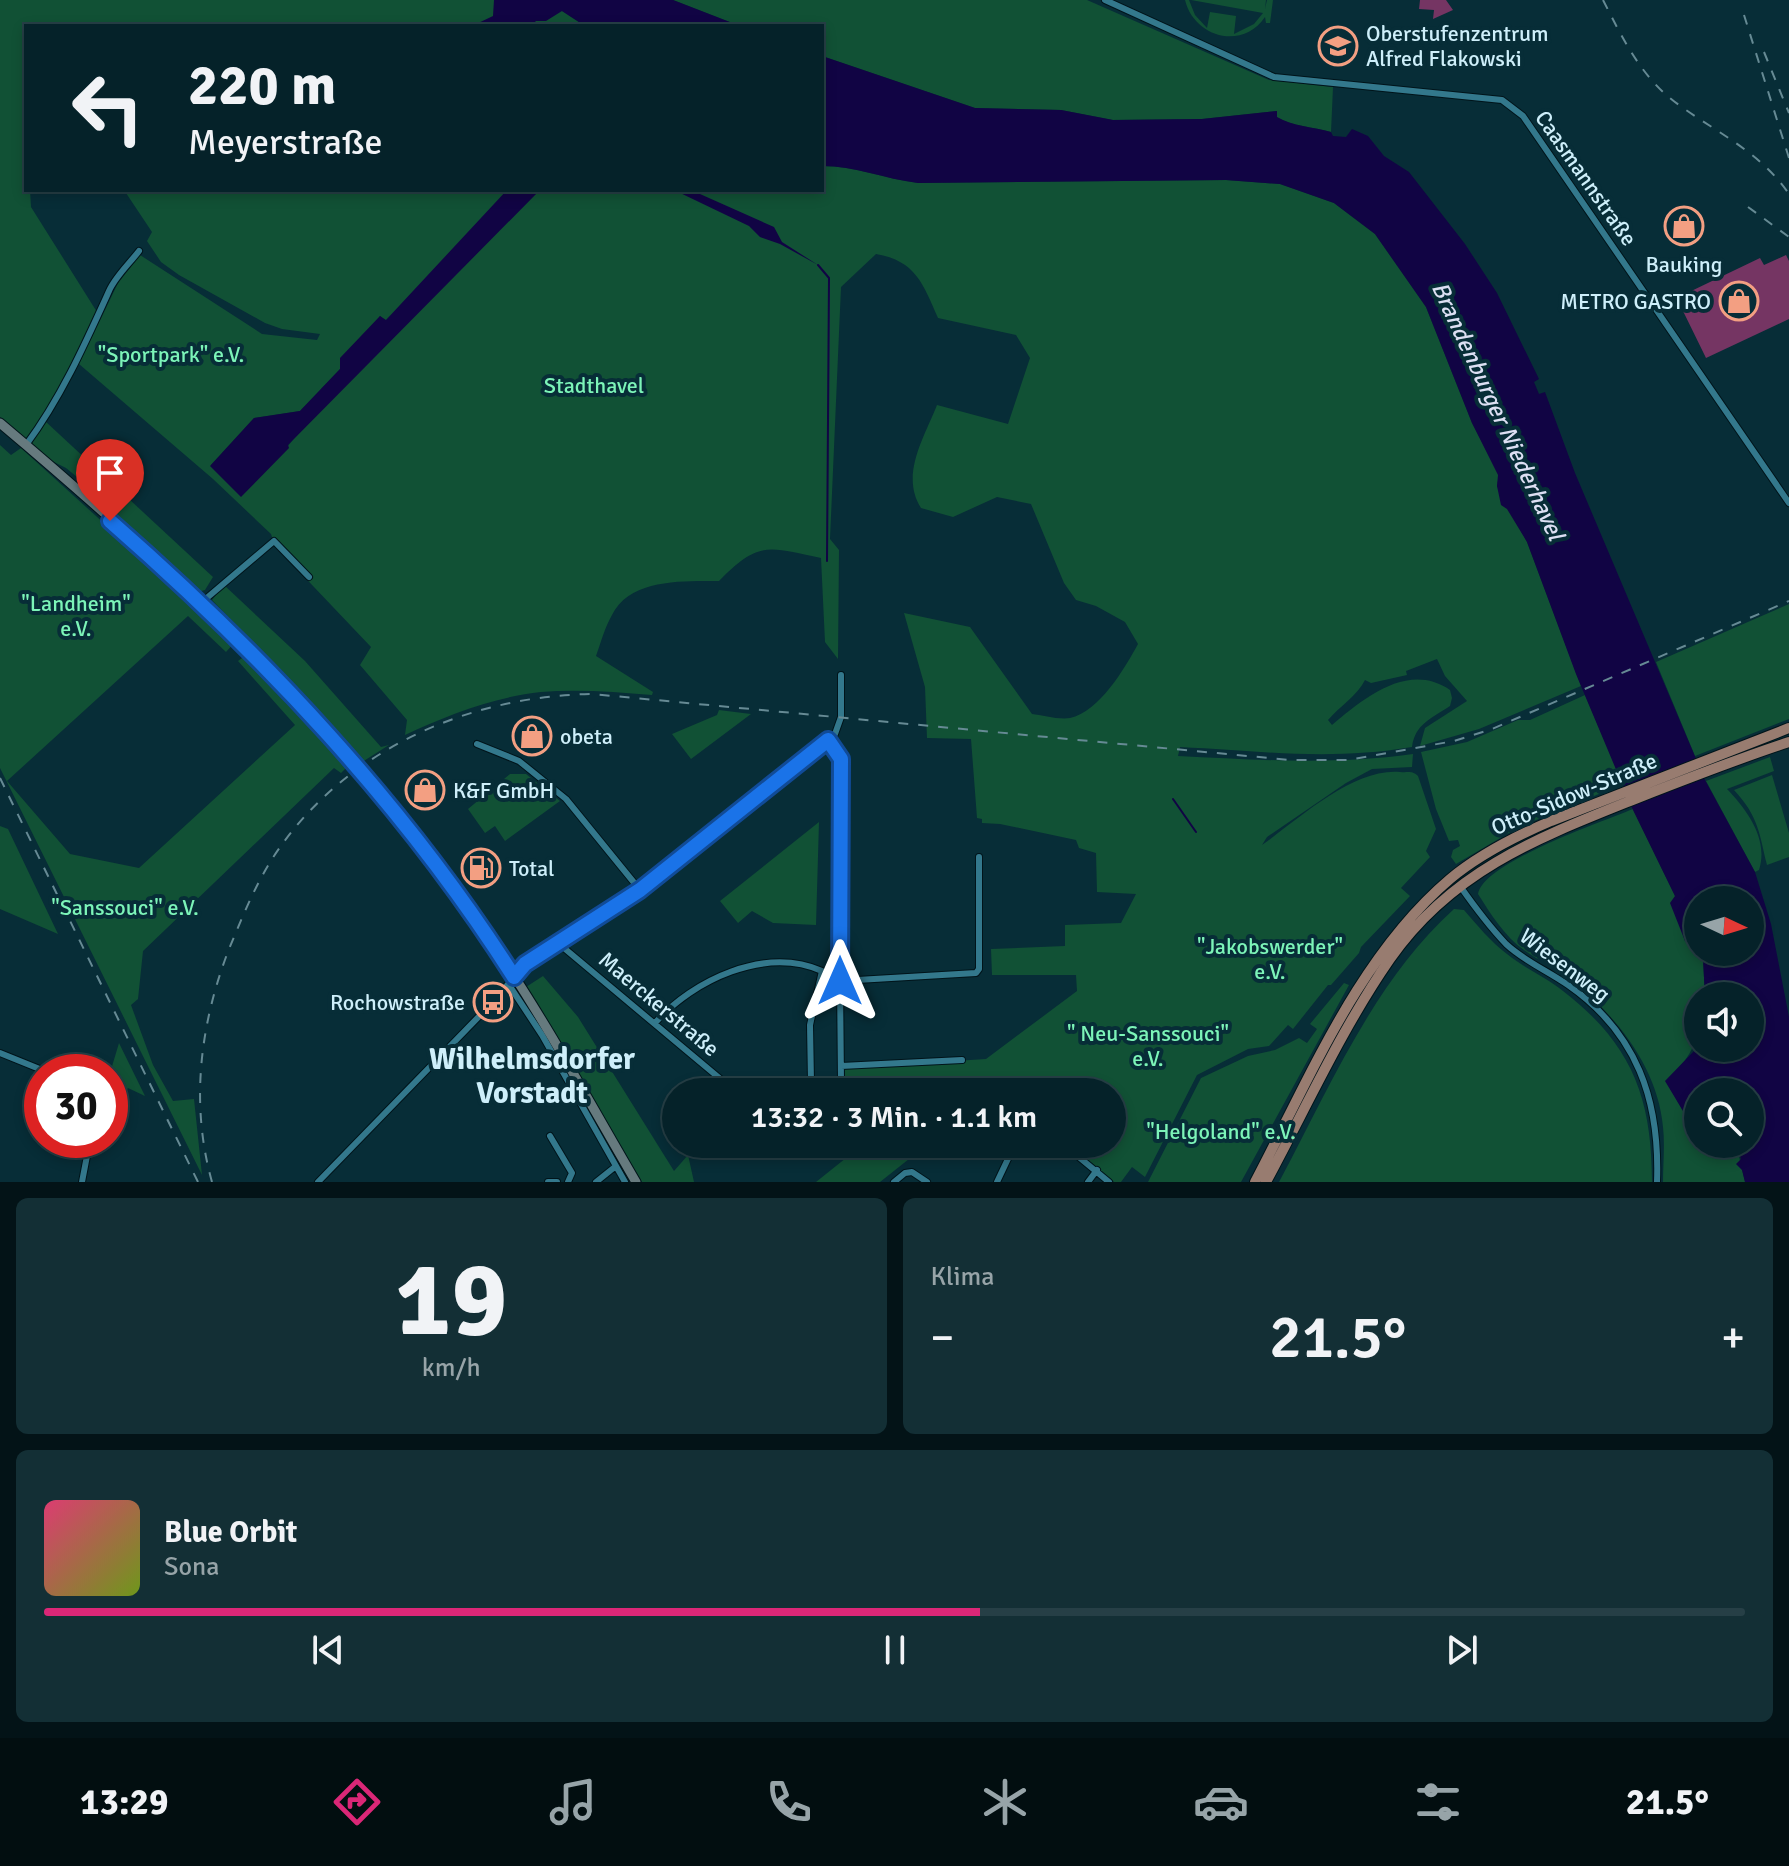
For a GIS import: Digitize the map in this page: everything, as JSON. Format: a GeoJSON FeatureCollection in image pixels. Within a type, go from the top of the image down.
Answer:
{"type":"FeatureCollection","features":[{"type":"Feature","properties":{"kind":"main road"},"geometry":{"type":"LineString","coordinates":[[0,423],[202,602],[289,690],[384,799],[456,893],[580,1092],[616,1160],[636,1182]]}},
{"type":"Feature","properties":{"kind":"main road","name":"Otto-Sidow-Straße"},"geometry":{"type":"LineString","coordinates":[[1255,1182],[1357,991],[1405,925],[1457,882],[1523,845],[1616,801],[1715,762],[1789,728]]}},
{"type":"Feature","properties":{"kind":"main road","name":"Otto-Sidow-Straße"},"geometry":{"type":"LineString","coordinates":[[1715,762],[1789,742]]}},
{"type":"Feature","properties":{"kind":"main road","name":"Otto-Sidow-Straße"},"geometry":{"type":"LineString","coordinates":[[1266,1182],[1357,1012],[1391,958],[1457,882]]}},
{"type":"Feature","properties":{"kind":"street","name":"Caasmannstraße"},"geometry":{"type":"LineString","coordinates":[[1105,0],[1274,77],[1502,100],[1523,116],[1789,503]]}},
{"type":"Feature","properties":{"kind":"street"},"geometry":{"type":"LineString","coordinates":[[26,445],[82,351],[108,292],[139,251]]}},
{"type":"Feature","properties":{"kind":"street"},"geometry":{"type":"LineString","coordinates":[[202,602],[274,541],[309,577]]}},
{"type":"Feature","properties":{"kind":"street"},"geometry":{"type":"LineString","coordinates":[[318,1182],[525,964],[640,890],[828,740],[840,726],[841,675]]}},
{"type":"Feature","properties":{"kind":"street"},"geometry":{"type":"LineString","coordinates":[[828,740],[841,759],[841,1078]]}},
{"type":"Feature","properties":{"kind":"street"},"geometry":{"type":"LineString","coordinates":[[477,744],[519,761],[566,799],[640,890]]}},
{"type":"Feature","properties":{"kind":"street"},"geometry":{"type":"LineString","coordinates":[[840,981],[976,973],[980,959],[979,857]]}},
{"type":"Feature","properties":{"kind":"street","name":"Wiesenweg"},"geometry":{"type":"LineString","coordinates":[[1457,882],[1508,946],[1592,1004],[1627,1046],[1641,1071],[1656,1123],[1657,1182]]}},
{"type":"Feature","properties":{"kind":"street","name":"Maerckerstraße"},"geometry":{"type":"LineString","coordinates":[[558,943],[720,1078]]}},
{"type":"Feature","properties":{"kind":"street"},"geometry":{"type":"LineString","coordinates":[[655,1023],[667,1010],[702,986],[735,971],[781,964],[806,964],[822,971],[810,1025],[811,1078]]}},
{"type":"Feature","properties":{"kind":"street"},"geometry":{"type":"LineString","coordinates":[[0,1053],[24,1063]]}},
{"type":"Feature","properties":{"kind":"street"},"geometry":{"type":"LineString","coordinates":[[841,1066],[962,1060]]}},
{"type":"Feature","properties":{"kind":"street"},"geometry":{"type":"LineString","coordinates":[[550,1136],[572,1173],[568,1182]]}},
{"type":"Feature","properties":{"kind":"street"},"geometry":{"type":"LineString","coordinates":[[82,1182],[87,1158]]}},
{"type":"Feature","properties":{"kind":"street"},"geometry":{"type":"LineString","coordinates":[[997,1182],[1008,1158]]}},
{"type":"Feature","properties":{"kind":"street"},"geometry":{"type":"LineString","coordinates":[[1081,1158],[1109,1182]]}},
{"type":"Feature","properties":{"kind":"street"},"geometry":{"type":"LineString","coordinates":[[596,1182],[616,1160],[625,1182]]}},
{"type":"Feature","properties":{"kind":"street"},"geometry":{"type":"LineString","coordinates":[[1088,1182],[1097,1170]]}},
{"type":"Feature","properties":{"kind":"street"},"geometry":{"type":"LineString","coordinates":[[894,1182],[905,1173],[912,1172],[927,1182]]}},
{"type":"Feature","properties":{"kind":"street"},"geometry":{"type":"LineString","coordinates":[[548,1182],[557,1182]]}},
{"type":"Feature","properties":{"kind":"green space"},"geometry":{"type":"Polygon","coordinates":[[[0,0],[570,0],[562,11],[582,24],[24,24],[24,192],[30,192],[31,207],[97,312],[45,421],[213,577],[205,590],[198,592],[107,511],[88,486],[66,468],[48,459],[0,417],[0,0]]]}},
{"type":"Feature","properties":{"kind":"green space"},"geometry":{"type":"Polygon","coordinates":[[[673,0],[1087,0],[1269,80],[1333,87],[1331,132],[1282,120],[1276,117],[1276,111],[1202,119],[1113,120],[1061,110],[975,108],[824,57],[824,24],[735,24],[673,0]]]}},
{"type":"Feature","properties":{"kind":"green space"},"geometry":{"type":"Polygon","coordinates":[[[1185,0],[1189,0],[1195,15],[1207,28],[1210,12],[1236,16],[1234,34],[1254,24],[1263,13],[1191,0],[1266,0],[1265,9],[1267,0],[1273,0],[1270,23],[1266,23],[1265,17],[1244,34],[1220,35],[1208,31],[1198,23],[1185,0]]]}},
{"type":"Feature","properties":{"kind":"green space"},"geometry":{"type":"Polygon","coordinates":[[[824,166],[918,183],[1226,180],[1280,184],[1334,203],[1375,234],[1426,307],[1472,423],[1499,475],[1497,486],[1527,542],[1581,686],[1479,729],[1420,746],[1425,728],[1467,701],[1445,676],[1437,659],[1406,671],[1407,675],[1371,683],[1365,680],[1328,720],[1332,725],[1372,695],[1402,681],[1434,682],[1450,690],[1450,706],[1421,727],[1412,747],[1324,754],[1180,747],[1178,756],[1267,760],[1354,760],[1413,754],[1412,767],[1372,769],[1267,837],[1262,845],[1346,786],[1382,773],[1410,772],[1418,776],[1436,829],[1426,851],[1430,857],[1401,888],[1410,896],[1361,947],[1293,1029],[1288,1025],[1269,1046],[1248,1049],[1197,1075],[1145,1177],[1132,1167],[1121,1182],[1114,1182],[1086,1158],[1126,1158],[1126,1078],[845,1078],[845,1068],[986,1059],[1077,991],[1076,975],[992,975],[991,949],[1065,946],[1065,925],[1121,923],[1136,894],[1097,892],[1096,853],[1079,848],[1076,840],[982,823],[982,819],[977,818],[971,739],[927,738],[925,687],[904,613],[970,627],[1032,714],[1056,718],[1081,714],[1101,698],[1138,644],[1125,622],[1096,606],[1076,600],[1064,583],[1031,504],[997,497],[953,517],[921,508],[915,495],[913,470],[916,456],[937,405],[1008,424],[1030,358],[1016,335],[938,318],[916,276],[890,257],[876,254],[841,287],[830,539],[839,550],[838,659],[825,642],[821,558],[765,550],[744,559],[719,581],[660,584],[632,594],[620,603],[607,624],[596,656],[653,692],[652,695],[569,691],[524,694],[472,708],[405,735],[407,720],[360,665],[371,647],[275,546],[271,534],[213,479],[79,364],[118,283],[140,255],[262,334],[317,340],[320,334],[282,329],[265,323],[179,275],[161,262],[147,241],[152,232],[125,192],[824,192],[824,166]],[[390,315],[385,321],[380,316],[340,369],[300,411],[254,418],[211,465],[241,496],[288,446],[390,315]]]}},
{"type":"Feature","properties":{"kind":"green space"},"geometry":{"type":"Polygon","coordinates":[[[0,445],[11,455],[21,448],[235,642],[226,652],[188,616],[7,781],[70,854],[139,868],[295,725],[238,661],[246,655],[348,766],[341,773],[334,768],[143,951],[138,999],[131,1005],[153,1065],[173,1101],[194,1099],[202,1175],[0,768],[0,445]]]}},
{"type":"Feature","properties":{"kind":"green space"},"geometry":{"type":"Polygon","coordinates":[[[224,585],[305,661],[381,747],[389,745],[359,764],[292,683],[212,600],[224,585]]]}},
{"type":"Feature","properties":{"kind":"green space"},"geometry":{"type":"Polygon","coordinates":[[[1789,604],[1789,719],[1695,756],[1656,662],[1789,604]]]}},
{"type":"Feature","properties":{"kind":"green space"},"geometry":{"type":"Polygon","coordinates":[[[1585,695],[1623,784],[1519,827],[1456,864],[1451,857],[1453,850],[1460,846],[1458,840],[1449,841],[1436,809],[1421,752],[1467,742],[1518,720],[1530,720],[1585,695]]]}},
{"type":"Feature","properties":{"kind":"green space"},"geometry":{"type":"Polygon","coordinates":[[[719,710],[751,714],[691,759],[672,734],[717,715],[719,710]]]}},
{"type":"Feature","properties":{"kind":"green space"},"geometry":{"type":"Polygon","coordinates":[[[1770,757],[1774,771],[1727,789],[1749,816],[1759,836],[1761,858],[1759,870],[1755,872],[1706,781],[1770,757]]]}},
{"type":"Feature","properties":{"kind":"green space"},"geometry":{"type":"Polygon","coordinates":[[[510,774],[526,774],[560,801],[505,841],[495,826],[485,833],[468,809],[510,774]]]}},
{"type":"Feature","properties":{"kind":"green space"},"geometry":{"type":"Polygon","coordinates":[[[1772,775],[1789,833],[1789,857],[1767,865],[1753,817],[1734,790],[1772,775]]]}},
{"type":"Feature","properties":{"kind":"green space"},"geometry":{"type":"Polygon","coordinates":[[[1633,809],[1675,896],[1684,936],[1684,966],[1703,966],[1704,982],[1684,982],[1684,1061],[1666,1081],[1684,1111],[1684,1158],[1739,1158],[1745,1182],[1663,1182],[1664,1134],[1659,1105],[1653,1084],[1632,1044],[1588,994],[1517,945],[1478,894],[1485,882],[1500,869],[1572,833],[1633,809]]]}},
{"type":"Feature","properties":{"kind":"green space"},"geometry":{"type":"Polygon","coordinates":[[[819,822],[816,925],[773,923],[752,911],[738,923],[720,901],[819,822]]]}},
{"type":"Feature","properties":{"kind":"green space"},"geometry":{"type":"Polygon","coordinates":[[[0,826],[8,829],[58,934],[0,909],[0,826]]]}},
{"type":"Feature","properties":{"kind":"green space"},"geometry":{"type":"Polygon","coordinates":[[[1454,909],[1464,910],[1501,949],[1556,986],[1606,1031],[1633,1075],[1642,1099],[1648,1124],[1652,1182],[1279,1182],[1335,1074],[1377,1002],[1400,969],[1454,909]]]}},
{"type":"Feature","properties":{"kind":"green space"},"geometry":{"type":"Polygon","coordinates":[[[543,976],[578,1017],[662,1152],[662,1158],[666,1158],[674,1171],[689,1158],[694,1182],[642,1182],[526,987],[543,976]]]}},
{"type":"Feature","properties":{"kind":"green space","name":"\"Helgoland\" e.V."},"geometry":{"type":"Polygon","coordinates":[[[1344,983],[1349,985],[1241,1182],[1148,1182],[1201,1078],[1248,1056],[1275,1050],[1299,1038],[1307,1043],[1317,1029],[1310,1024],[1344,983]]]}},
{"type":"Feature","properties":{"kind":"green space"},"geometry":{"type":"Polygon","coordinates":[[[119,1043],[124,1054],[116,1054],[119,1043]]]}},
{"type":"Feature","properties":{"kind":"green space"},"geometry":{"type":"Polygon","coordinates":[[[128,1061],[145,1096],[128,1088],[128,1061]]]}},
{"type":"Feature","properties":{"kind":"green space"},"geometry":{"type":"Polygon","coordinates":[[[846,1158],[915,1158],[909,1159],[880,1182],[816,1182],[846,1158]]]}},
{"type":"Feature","properties":{"kind":"water"},"geometry":{"type":"Polygon","coordinates":[[[494,0],[673,0],[735,24],[582,24],[562,11],[546,21],[533,24],[476,24],[493,16],[494,0]]]}},
{"type":"Feature","properties":{"kind":"water","name":"Brandenburger Niederhavel"},"geometry":{"type":"Polygon","coordinates":[[[824,57],[975,108],[1061,110],[1113,120],[1202,119],[1277,111],[1277,117],[1283,120],[1331,132],[1333,136],[1346,137],[1352,129],[1368,136],[1384,156],[1409,172],[1465,244],[1497,293],[1539,379],[1534,382],[1539,394],[1545,392],[1575,473],[1705,780],[1755,872],[1759,886],[1684,886],[1684,938],[1670,903],[1675,896],[1633,810],[1576,674],[1527,542],[1507,509],[1501,505],[1498,475],[1472,423],[1426,307],[1375,234],[1334,203],[1280,184],[1226,180],[918,183],[824,166],[824,57]]]}},
{"type":"Feature","properties":{"kind":"water"},"geometry":{"type":"Polygon","coordinates":[[[505,192],[538,192],[288,445],[289,448],[241,497],[210,466],[254,418],[300,411],[340,369],[340,358],[380,316],[386,320],[505,192]]]}},
{"type":"Feature","properties":{"kind":"water"},"geometry":{"type":"Polygon","coordinates":[[[678,192],[695,192],[774,227],[782,242],[818,265],[760,237],[749,226],[678,192]]]}},
{"type":"Feature","properties":{"kind":"water"},"geometry":{"type":"Polygon","coordinates":[[[1764,901],[1789,1017],[1789,1182],[1745,1182],[1742,1170],[1736,1164],[1741,1158],[1764,1158],[1764,1078],[1684,1078],[1684,1111],[1665,1081],[1684,1061],[1764,1062],[1764,982],[1704,982],[1703,966],[1764,966],[1764,901]]]}},
{"type":"Feature","properties":{"kind":"building"},"geometry":{"type":"Polygon","coordinates":[[[1420,0],[1446,0],[1453,10],[1433,19],[1434,10],[1419,9],[1420,0]]]}},
{"type":"Feature","properties":{"kind":"building","name":"METRO GASTRO"},"geometry":{"type":"Polygon","coordinates":[[[1786,255],[1789,261],[1789,319],[1706,358],[1683,311],[1692,307],[1685,294],[1760,258],[1764,265],[1786,255]]]}},
{"type":"Feature","properties":{"kind":"waterway"},"geometry":{"type":"LineString","coordinates":[[818,265],[829,278],[827,561]]}},
{"type":"Feature","properties":{"kind":"waterway"},"geometry":{"type":"LineString","coordinates":[[1173,799],[1196,832]]}},
{"type":"Feature","properties":{"kind":"railway"},"geometry":{"type":"LineString","coordinates":[[1603,0],[1635,57],[1654,83],[1679,105],[1752,155],[1789,194]]}},
{"type":"Feature","properties":{"kind":"railway"},"geometry":{"type":"LineString","coordinates":[[1744,15],[1789,158]]}},
{"type":"Feature","properties":{"kind":"railway"},"geometry":{"type":"LineString","coordinates":[[1764,52],[1789,113]]}},
{"type":"Feature","properties":{"kind":"railway"},"geometry":{"type":"LineString","coordinates":[[1748,207],[1789,237]]}},
{"type":"Feature","properties":{"kind":"railway"},"geometry":{"type":"LineString","coordinates":[[212,1182],[201,1123],[201,1064],[205,1035],[219,977],[261,878],[303,819],[336,786],[373,759],[413,736],[455,718],[500,705],[546,697],[592,694],[1290,760],[1348,760],[1454,741],[1492,729],[1789,601]]}},
{"type":"Feature","properties":{"kind":"railway"},"geometry":{"type":"LineString","coordinates":[[0,778],[198,1182]]}},
{"type":"Feature","properties":{"kind":"place","name":"Oberstufenzentrum Alfred Flakowski"},"geometry":{"type":"Point","coordinates":[1338,46]}},
{"type":"Feature","properties":{"kind":"place","name":"Bauking"},"geometry":{"type":"Point","coordinates":[1684,226]}},
{"type":"Feature","properties":{"kind":"place","name":"METRO GASTRO"},"geometry":{"type":"Point","coordinates":[1739,301]}},
{"type":"Feature","properties":{"kind":"place","name":"obeta"},"geometry":{"type":"Point","coordinates":[532,736]}},
{"type":"Feature","properties":{"kind":"place","name":"K&F GmbH"},"geometry":{"type":"Point","coordinates":[425,790]}},
{"type":"Feature","properties":{"kind":"place","name":"Total"},"geometry":{"type":"Point","coordinates":[481,868]}},
{"type":"Feature","properties":{"kind":"place","name":"Rochowstraße"},"geometry":{"type":"Point","coordinates":[493,1002]}},
{"type":"Feature","properties":{"kind":"district","name":"Wilhelmsdorfer Vorstadt"},"geometry":{"type":"Point","coordinates":[532,1076]}},
{"type":"Feature","properties":{"kind":"route"},"geometry":{"type":"LineString","coordinates":[[110,521],[244,642],[329,735],[443,875],[514,977],[525,964],[640,890],[828,740],[841,759],[840,981]]}},
{"type":"Feature","properties":{"kind":"park label","name":"\"Sportpark\" e.V."},"geometry":{"type":"Point","coordinates":[171,354]}},
{"type":"Feature","properties":{"kind":"park label","name":"Stadthavel"},"geometry":{"type":"Point","coordinates":[594,385]}},
{"type":"Feature","properties":{"kind":"park label","name":"\"Landheim\" e.V."},"geometry":{"type":"Point","coordinates":[76,616]}},
{"type":"Feature","properties":{"kind":"park label","name":"\"Sanssouci\" e.V."},"geometry":{"type":"Point","coordinates":[125,907]}},
{"type":"Feature","properties":{"kind":"park label","name":"\"Jakobswerder\" e.V."},"geometry":{"type":"Point","coordinates":[1270,958]}},
{"type":"Feature","properties":{"kind":"park label","name":"\" Neu-Sanssouci\" e.V."},"geometry":{"type":"Point","coordinates":[1148,1046]}}]}
